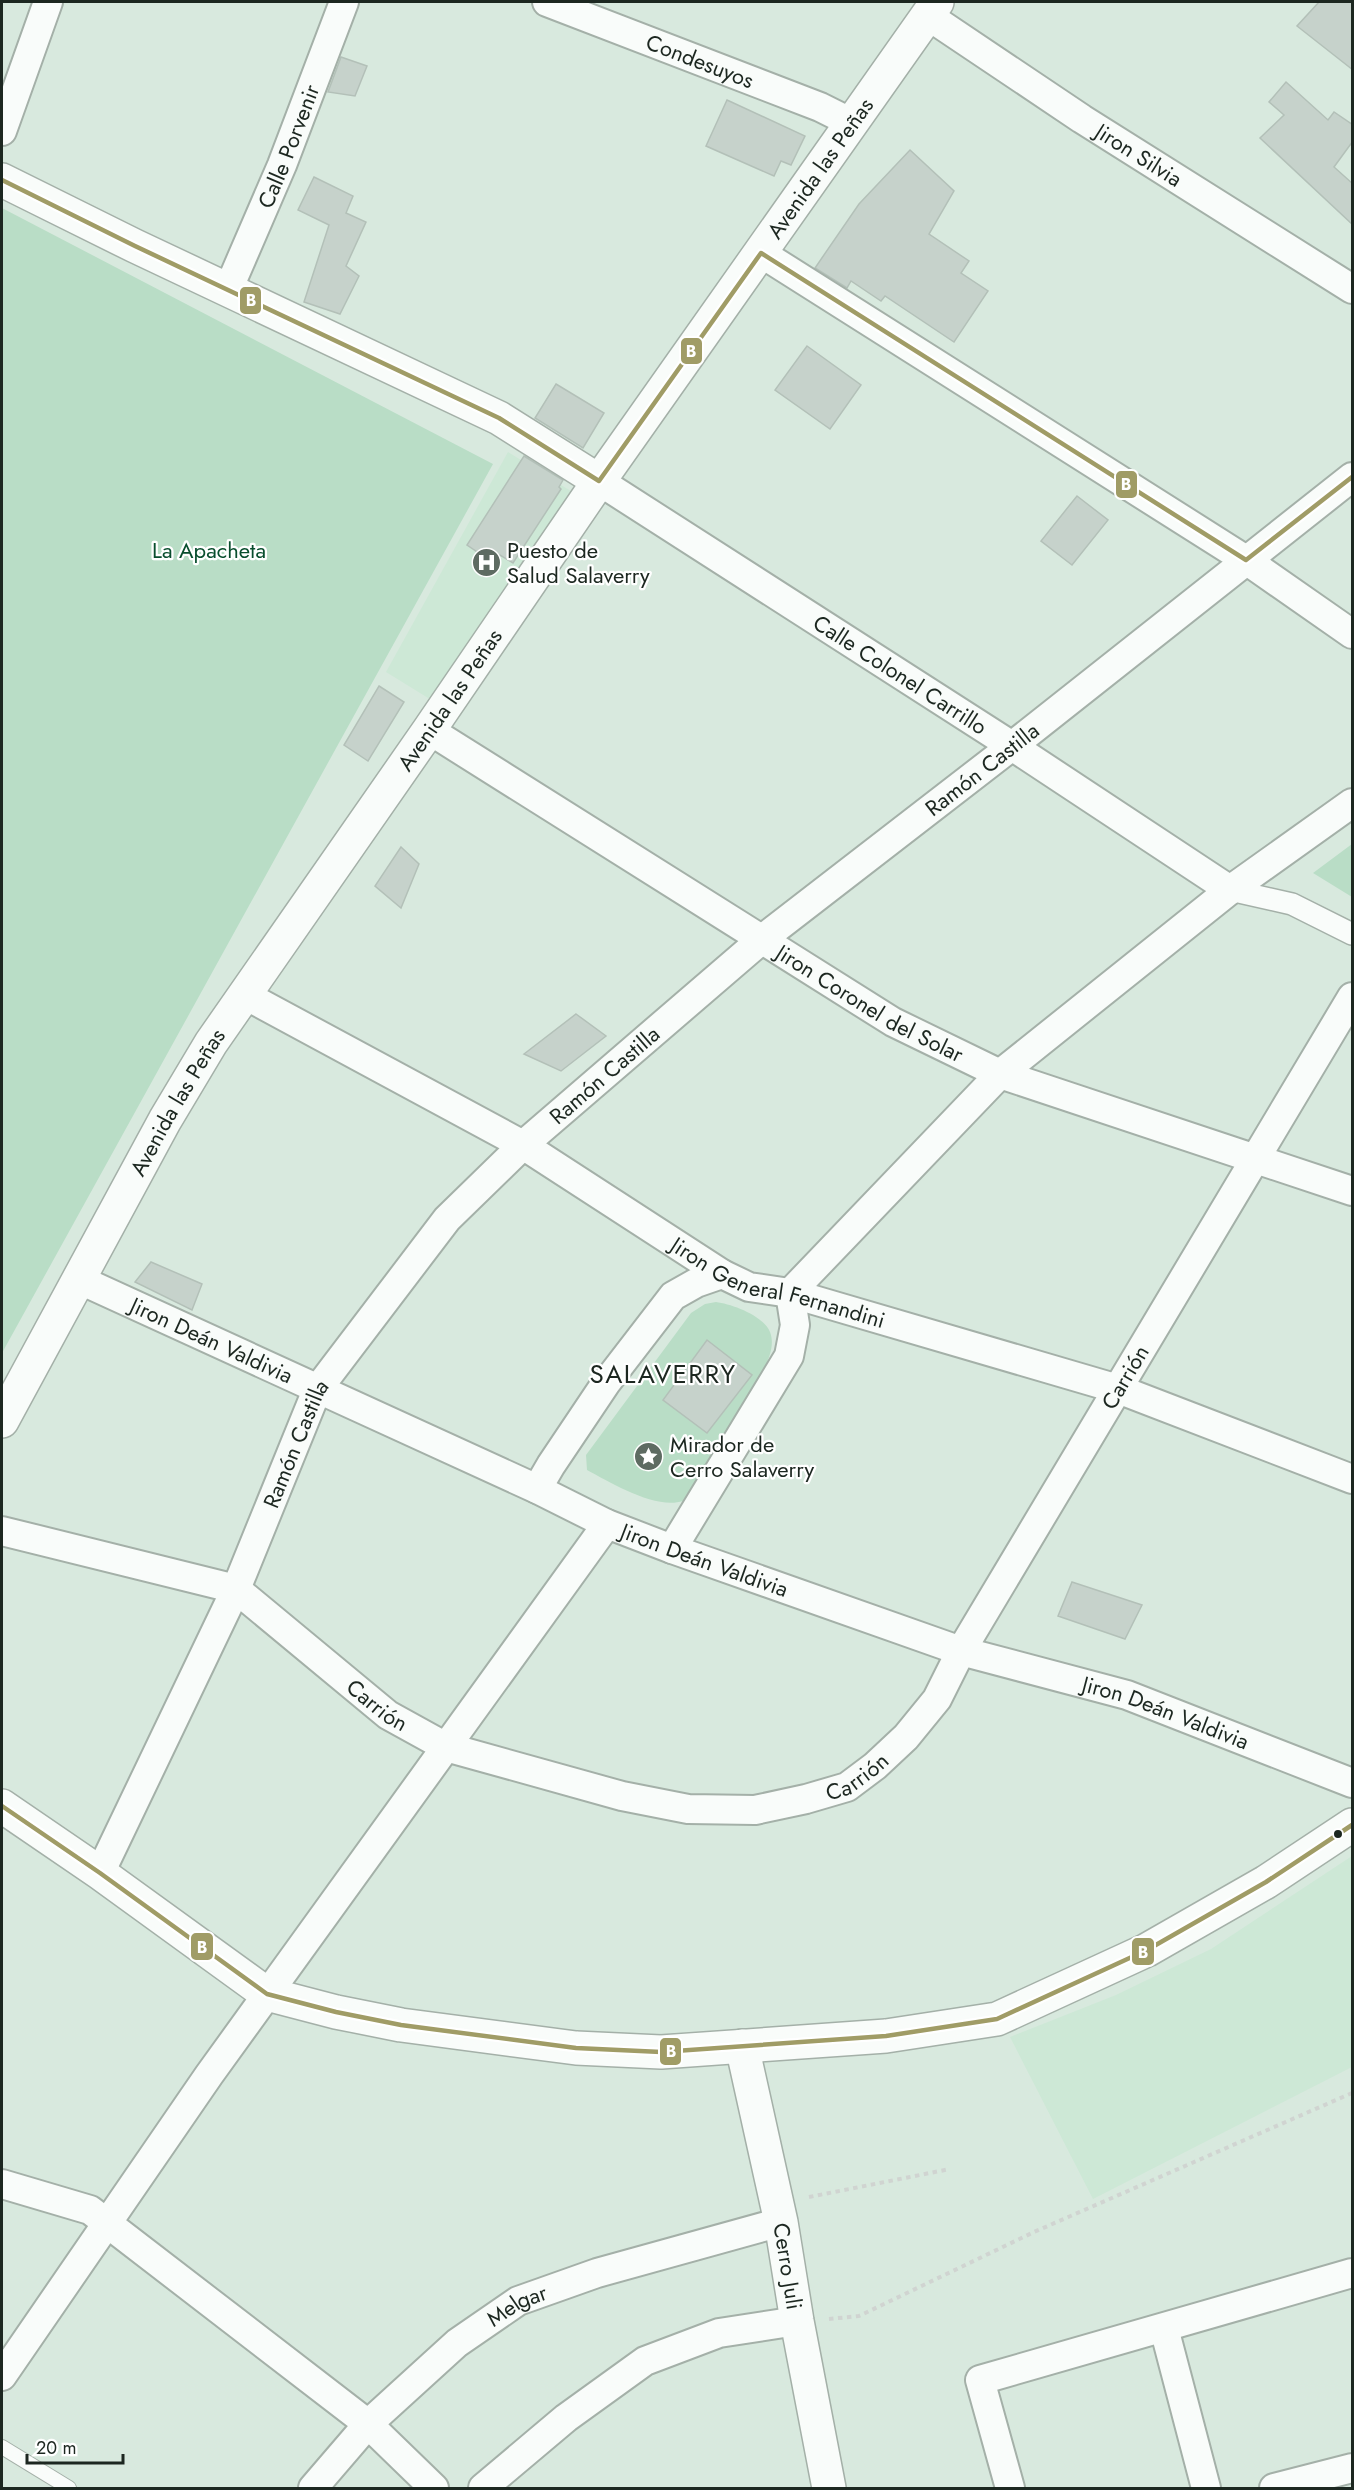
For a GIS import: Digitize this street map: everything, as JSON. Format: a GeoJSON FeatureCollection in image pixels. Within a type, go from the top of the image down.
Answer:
{"type":"FeatureCollection","features":[{"type":"Feature","properties":{"kind":"street"},"geometry":{"type":"LineString","coordinates":[[2,131],[48,2]]}},
{"type":"Feature","properties":{"kind":"street","name":"Calle Porvenir"},"geometry":{"type":"LineString","coordinates":[[228,290],[282,165],[344,2]]}},
{"type":"Feature","properties":{"kind":"street","name":"Condesuyos"},"geometry":{"type":"LineString","coordinates":[[547,2],[820,107],[850,122]]}},
{"type":"Feature","properties":{"kind":"street","name":"Avenida las Peñas"},"geometry":{"type":"LineString","coordinates":[[2,1421],[165,1120],[211,1043],[599,482],[932,8]]}},
{"type":"Feature","properties":{"kind":"street","name":"Jiron Silvia"},"geometry":{"type":"LineString","coordinates":[[932,8],[1082,119],[1353,289]]}},
{"type":"Feature","properties":{"kind":"street"},"geometry":{"type":"LineString","coordinates":[[2,180],[500,418],[599,482]]}},
{"type":"Feature","properties":{"kind":"street"},"geometry":{"type":"LineString","coordinates":[[761,253],[1245,560],[1353,634]]}},
{"type":"Feature","properties":{"kind":"street","name":"Ramón Castilla"},"geometry":{"type":"LineString","coordinates":[[100,1873],[236,1589],[317,1390],[447,1219],[523,1145],[761,940],[1012,746],[1353,477]]}},
{"type":"Feature","properties":{"kind":"street","name":"Calle Colonel Carrillo"},"geometry":{"type":"LineString","coordinates":[[599,482],[1012,746],[1230,890]]}},
{"type":"Feature","properties":{"kind":"street","name":"Jiron Coronel del Solar"},"geometry":{"type":"LineString","coordinates":[[429,730],[893,1022],[1000,1074],[1353,1191]]}},
{"type":"Feature","properties":{"kind":"street"},"geometry":{"type":"LineString","coordinates":[[672,1549],[789,1356],[795,1325],[790,1293],[1000,1074],[1230,890],[1353,803]]}},
{"type":"Feature","properties":{"kind":"street"},"geometry":{"type":"LineString","coordinates":[[1230,890],[1292,904],[1353,934]]}},
{"type":"Feature","properties":{"kind":"street","name":"Jiron General Fernandini"},"geometry":{"type":"LineString","coordinates":[[245,995],[523,1145],[722,1274],[749,1287],[790,1293],[1118,1389],[1353,1479]]}},
{"type":"Feature","properties":{"kind":"street","name":"Carrión"},"geometry":{"type":"LineString","coordinates":[[2,1531],[236,1589],[388,1715],[446,1747],[633,1799],[688,1809],[755,1810],[847,1787],[875,1766],[906,1737],[937,1699],[961,1651],[1353,997]]}},
{"type":"Feature","properties":{"kind":"street"},"geometry":{"type":"LineString","coordinates":[[537,1489],[606,1383],[673,1296],[696,1283],[722,1274]]}},
{"type":"Feature","properties":{"kind":"street","name":"Jiron Deán Valdivia"},"geometry":{"type":"LineString","coordinates":[[78,1280],[537,1489],[606,1524],[961,1651],[1127,1695],[1353,1783]]}},
{"type":"Feature","properties":{"kind":"street"},"geometry":{"type":"LineString","coordinates":[[2,2376],[106,2222],[267,1994],[606,1524]]}},
{"type":"Feature","properties":{"kind":"street"},"geometry":{"type":"LineString","coordinates":[[2,1806],[100,1873],[267,1994],[336,2012],[401,2025],[576,2048],[661,2052],[886,2036],[997,2019],[1148,1950],[1266,1882],[1353,1825]]}},
{"type":"Feature","properties":{"kind":"street","name":"Cerro Juli"},"geometry":{"type":"LineString","coordinates":[[742,2046],[779,2213],[829,2488]]}},
{"type":"Feature","properties":{"kind":"street"},"geometry":{"type":"LineString","coordinates":[[2,2184],[90,2210],[369,2424],[434,2488]]}},
{"type":"Feature","properties":{"kind":"street","name":"Melgar"},"geometry":{"type":"LineString","coordinates":[[313,2488],[369,2424],[457,2343],[518,2301],[779,2213]]}},
{"type":"Feature","properties":{"kind":"street"},"geometry":{"type":"LineString","coordinates":[[1010,2488],[980,2380],[1353,2273]]}},
{"type":"Feature","properties":{"kind":"street"},"geometry":{"type":"LineString","coordinates":[[483,2488],[566,2418],[645,2361],[719,2333],[797,2321]]}},
{"type":"Feature","properties":{"kind":"street"},"geometry":{"type":"LineString","coordinates":[[1164,2328],[1206,2488]]}},
{"type":"Feature","properties":{"kind":"street"},"geometry":{"type":"LineString","coordinates":[[1274,2488],[1353,2468]]}},
{"type":"Feature","properties":{"kind":"lane"},"geometry":{"type":"LineString","coordinates":[[2,2447],[69,2488]]}},
{"type":"Feature","properties":{"kind":"path"},"geometry":{"type":"LineString","coordinates":[[797,2321],[860,2316],[1034,2232],[1353,2093]]}},
{"type":"Feature","properties":{"kind":"path"},"geometry":{"type":"LineString","coordinates":[[779,2213],[950,2169]]}},
{"type":"Feature","properties":{"kind":"shaded area","name":"Puesto de Salud Salaverry"},"geometry":{"type":"Polygon","coordinates":[[[508,452],[574,493],[433,701],[386,672],[508,452]]]}},
{"type":"Feature","properties":{"kind":"shaded area"},"geometry":{"type":"Polygon","coordinates":[[[1352,1856],[1352,2067],[1093,2199],[1010,2037],[1116,1995],[1211,1949],[1352,1856]]]}},
{"type":"Feature","properties":{"kind":"green space","name":"La Apacheta"},"geometry":{"type":"Polygon","coordinates":[[[2,208],[493,464],[2,1353],[2,208]]]}},
{"type":"Feature","properties":{"kind":"green space"},"geometry":{"type":"Polygon","coordinates":[[[1352,844],[1352,897],[1313,873],[1352,844]]]}},
{"type":"Feature","properties":{"kind":"green space"},"geometry":{"type":"Polygon","coordinates":[[[716,1302],[739,1308],[761,1321],[770,1332],[772,1347],[764,1370],[683,1501],[672,1503],[647,1499],[587,1470],[586,1455],[691,1313],[705,1304],[716,1302]]]}},
{"type":"Feature","properties":{"kind":"building"},"geometry":{"type":"Polygon","coordinates":[[[1319,2],[1353,2],[1353,70],[1297,26],[1319,2]]]}},
{"type":"Feature","properties":{"kind":"building"},"geometry":{"type":"Polygon","coordinates":[[[341,57],[367,66],[355,96],[328,92],[341,57]]]}},
{"type":"Feature","properties":{"kind":"building"},"geometry":{"type":"Polygon","coordinates":[[[1286,82],[1328,120],[1334,112],[1353,125],[1353,141],[1334,167],[1353,184],[1353,225],[1260,138],[1284,115],[1269,102],[1286,82]]]}},
{"type":"Feature","properties":{"kind":"building"},"geometry":{"type":"Polygon","coordinates":[[[727,100],[805,136],[791,165],[781,161],[774,176],[706,146],[727,100]]]}},
{"type":"Feature","properties":{"kind":"building"},"geometry":{"type":"Polygon","coordinates":[[[910,150],[954,191],[929,234],[969,261],[961,273],[988,291],[954,342],[885,296],[881,301],[851,281],[847,288],[815,268],[859,204],[910,150]]]}},
{"type":"Feature","properties":{"kind":"building"},"geometry":{"type":"Polygon","coordinates":[[[314,177],[353,196],[346,213],[366,222],[346,266],[359,276],[340,314],[304,302],[329,225],[298,210],[314,177]]]}},
{"type":"Feature","properties":{"kind":"building"},"geometry":{"type":"Polygon","coordinates":[[[807,346],[861,385],[830,429],[775,390],[807,346]]]}},
{"type":"Feature","properties":{"kind":"building"},"geometry":{"type":"Polygon","coordinates":[[[556,384],[604,413],[583,448],[535,418],[556,384]]]}},
{"type":"Feature","properties":{"kind":"building"},"geometry":{"type":"Polygon","coordinates":[[[524,456],[563,480],[559,487],[561,489],[513,563],[500,555],[495,564],[467,545],[524,456]]]}},
{"type":"Feature","properties":{"kind":"building"},"geometry":{"type":"Polygon","coordinates":[[[1077,496],[1108,520],[1072,565],[1041,541],[1077,496]]]}},
{"type":"Feature","properties":{"kind":"building"},"geometry":{"type":"Polygon","coordinates":[[[379,686],[404,702],[368,761],[344,745],[379,686]]]}},
{"type":"Feature","properties":{"kind":"building"},"geometry":{"type":"Polygon","coordinates":[[[401,847],[419,864],[401,908],[375,886],[401,847]]]}},
{"type":"Feature","properties":{"kind":"building"},"geometry":{"type":"Polygon","coordinates":[[[576,1014],[606,1036],[561,1071],[524,1054],[576,1014]]]}},
{"type":"Feature","properties":{"kind":"building"},"geometry":{"type":"Polygon","coordinates":[[[151,1262],[202,1284],[192,1310],[135,1282],[151,1262]]]}},
{"type":"Feature","properties":{"kind":"building"},"geometry":{"type":"Polygon","coordinates":[[[707,1340],[752,1375],[707,1433],[663,1400],[707,1340]]]}},
{"type":"Feature","properties":{"kind":"building"},"geometry":{"type":"Polygon","coordinates":[[[1072,1582],[1142,1605],[1125,1639],[1058,1616],[1072,1582]]]}},
{"type":"Feature","properties":{"kind":"transit line","name":"B"},"geometry":{"type":"LineString","coordinates":[[2,180],[135,246],[499,418],[599,481],[761,253],[1246,560],[1352,477]]}},
{"type":"Feature","properties":{"kind":"transit line","name":"B"},"geometry":{"type":"LineString","coordinates":[[2,1806],[100,1873],[267,1994],[336,2012],[401,2025],[576,2048],[661,2052],[886,2036],[997,2019],[1147,1950],[1266,1882],[1352,1825]]}},
{"type":"Feature","properties":{"kind":"place","name":"Puesto de Salud Salaverry"},"geometry":{"type":"Point","coordinates":[486,563]}},
{"type":"Feature","properties":{"kind":"place","name":"Mirador de Cerro Salaverry"},"geometry":{"type":"Point","coordinates":[649,1457]}},
{"type":"Feature","properties":{"kind":"district","name":"SALAVERRY"},"geometry":{"type":"Point","coordinates":[663,1374]}}]}
